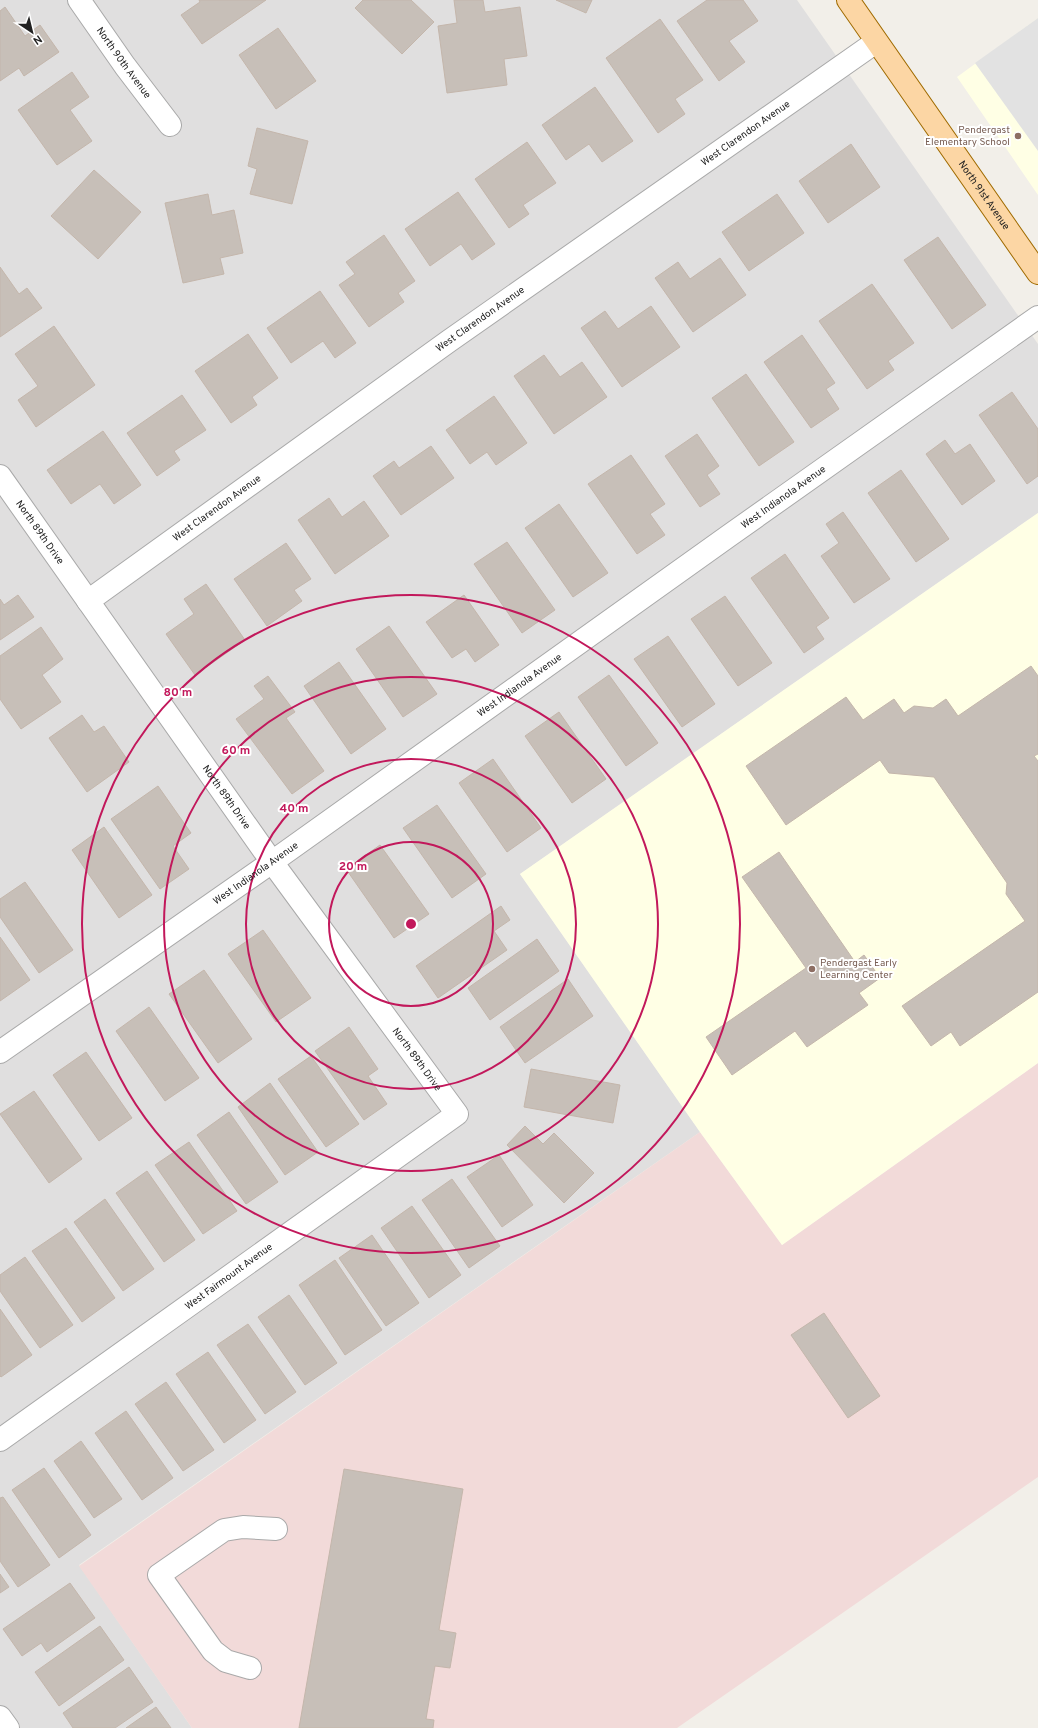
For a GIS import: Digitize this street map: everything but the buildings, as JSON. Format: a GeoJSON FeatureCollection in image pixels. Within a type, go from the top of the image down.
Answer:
{"type":"FeatureCollection","features":[{"type":"Feature","properties":{"kind":"main road","name":"North 91st Avenue"},"geometry":{"type":"LineString","coordinates":[[848,0],[1038,273]]}},
{"type":"Feature","properties":{"kind":"street","name":"North 90th Avenue"},"geometry":{"type":"LineString","coordinates":[[79,0],[125,66],[170,125]]}},
{"type":"Feature","properties":{"kind":"street","name":"West Clarendon Avenue"},"geometry":{"type":"LineString","coordinates":[[88,601],[443,346],[876,42]]}},
{"type":"Feature","properties":{"kind":"street","name":"West Indianola Avenue"},"geometry":{"type":"LineString","coordinates":[[0,1052],[272,862],[723,539],[1038,317]]}},
{"type":"Feature","properties":{"kind":"street","name":"North 89th Drive"},"geometry":{"type":"LineString","coordinates":[[0,476],[272,862],[457,1114]]}},
{"type":"Feature","properties":{"kind":"street","name":"West Fairmount Avenue"},"geometry":{"type":"LineString","coordinates":[[0,1440],[457,1114]]}},
{"type":"Feature","properties":{"kind":"street"},"geometry":{"type":"LineString","coordinates":[[250,1668],[226,1661],[213,1651],[159,1575],[224,1530],[244,1527],[276,1529]]}},
{"type":"Feature","properties":{"kind":"street"},"geometry":{"type":"LineString","coordinates":[[0,1716],[8,1728]]}},
{"type":"Feature","properties":{"kind":"shaded area"},"geometry":{"type":"Polygon","coordinates":[[[0,0],[797,0],[1038,344],[1038,513],[520,874],[700,1132],[79,1565],[192,1728],[0,1728],[0,0]]]}},
{"type":"Feature","properties":{"kind":"shaded area","name":"Pendergast Elementary School"},"geometry":{"type":"Polygon","coordinates":[[[1038,18],[1038,195],[957,77],[1038,18]]]}},
{"type":"Feature","properties":{"kind":"shaded area"},"geometry":{"type":"Polygon","coordinates":[[[1038,18],[1038,151],[975,63],[1038,18]]]}},
{"type":"Feature","properties":{"kind":"shaded area","name":"Pendergast Early Learning Center"},"geometry":{"type":"Polygon","coordinates":[[[1038,513],[1038,1063],[782,1245],[700,1132],[520,874],[1038,513]]]}},
{"type":"Feature","properties":{"kind":"shaded area"},"geometry":{"type":"Polygon","coordinates":[[[1038,1063],[1038,1477],[677,1728],[192,1728],[79,1566],[700,1132],[782,1245],[1038,1063]]]}},
{"type":"Feature","properties":{"kind":"place","name":"Pendergast Elementary School"},"geometry":{"type":"Point","coordinates":[1018,136]}},
{"type":"Feature","properties":{"kind":"place","name":"Pendergast Early Learning Center"},"geometry":{"type":"Point","coordinates":[812,969]}}]}
